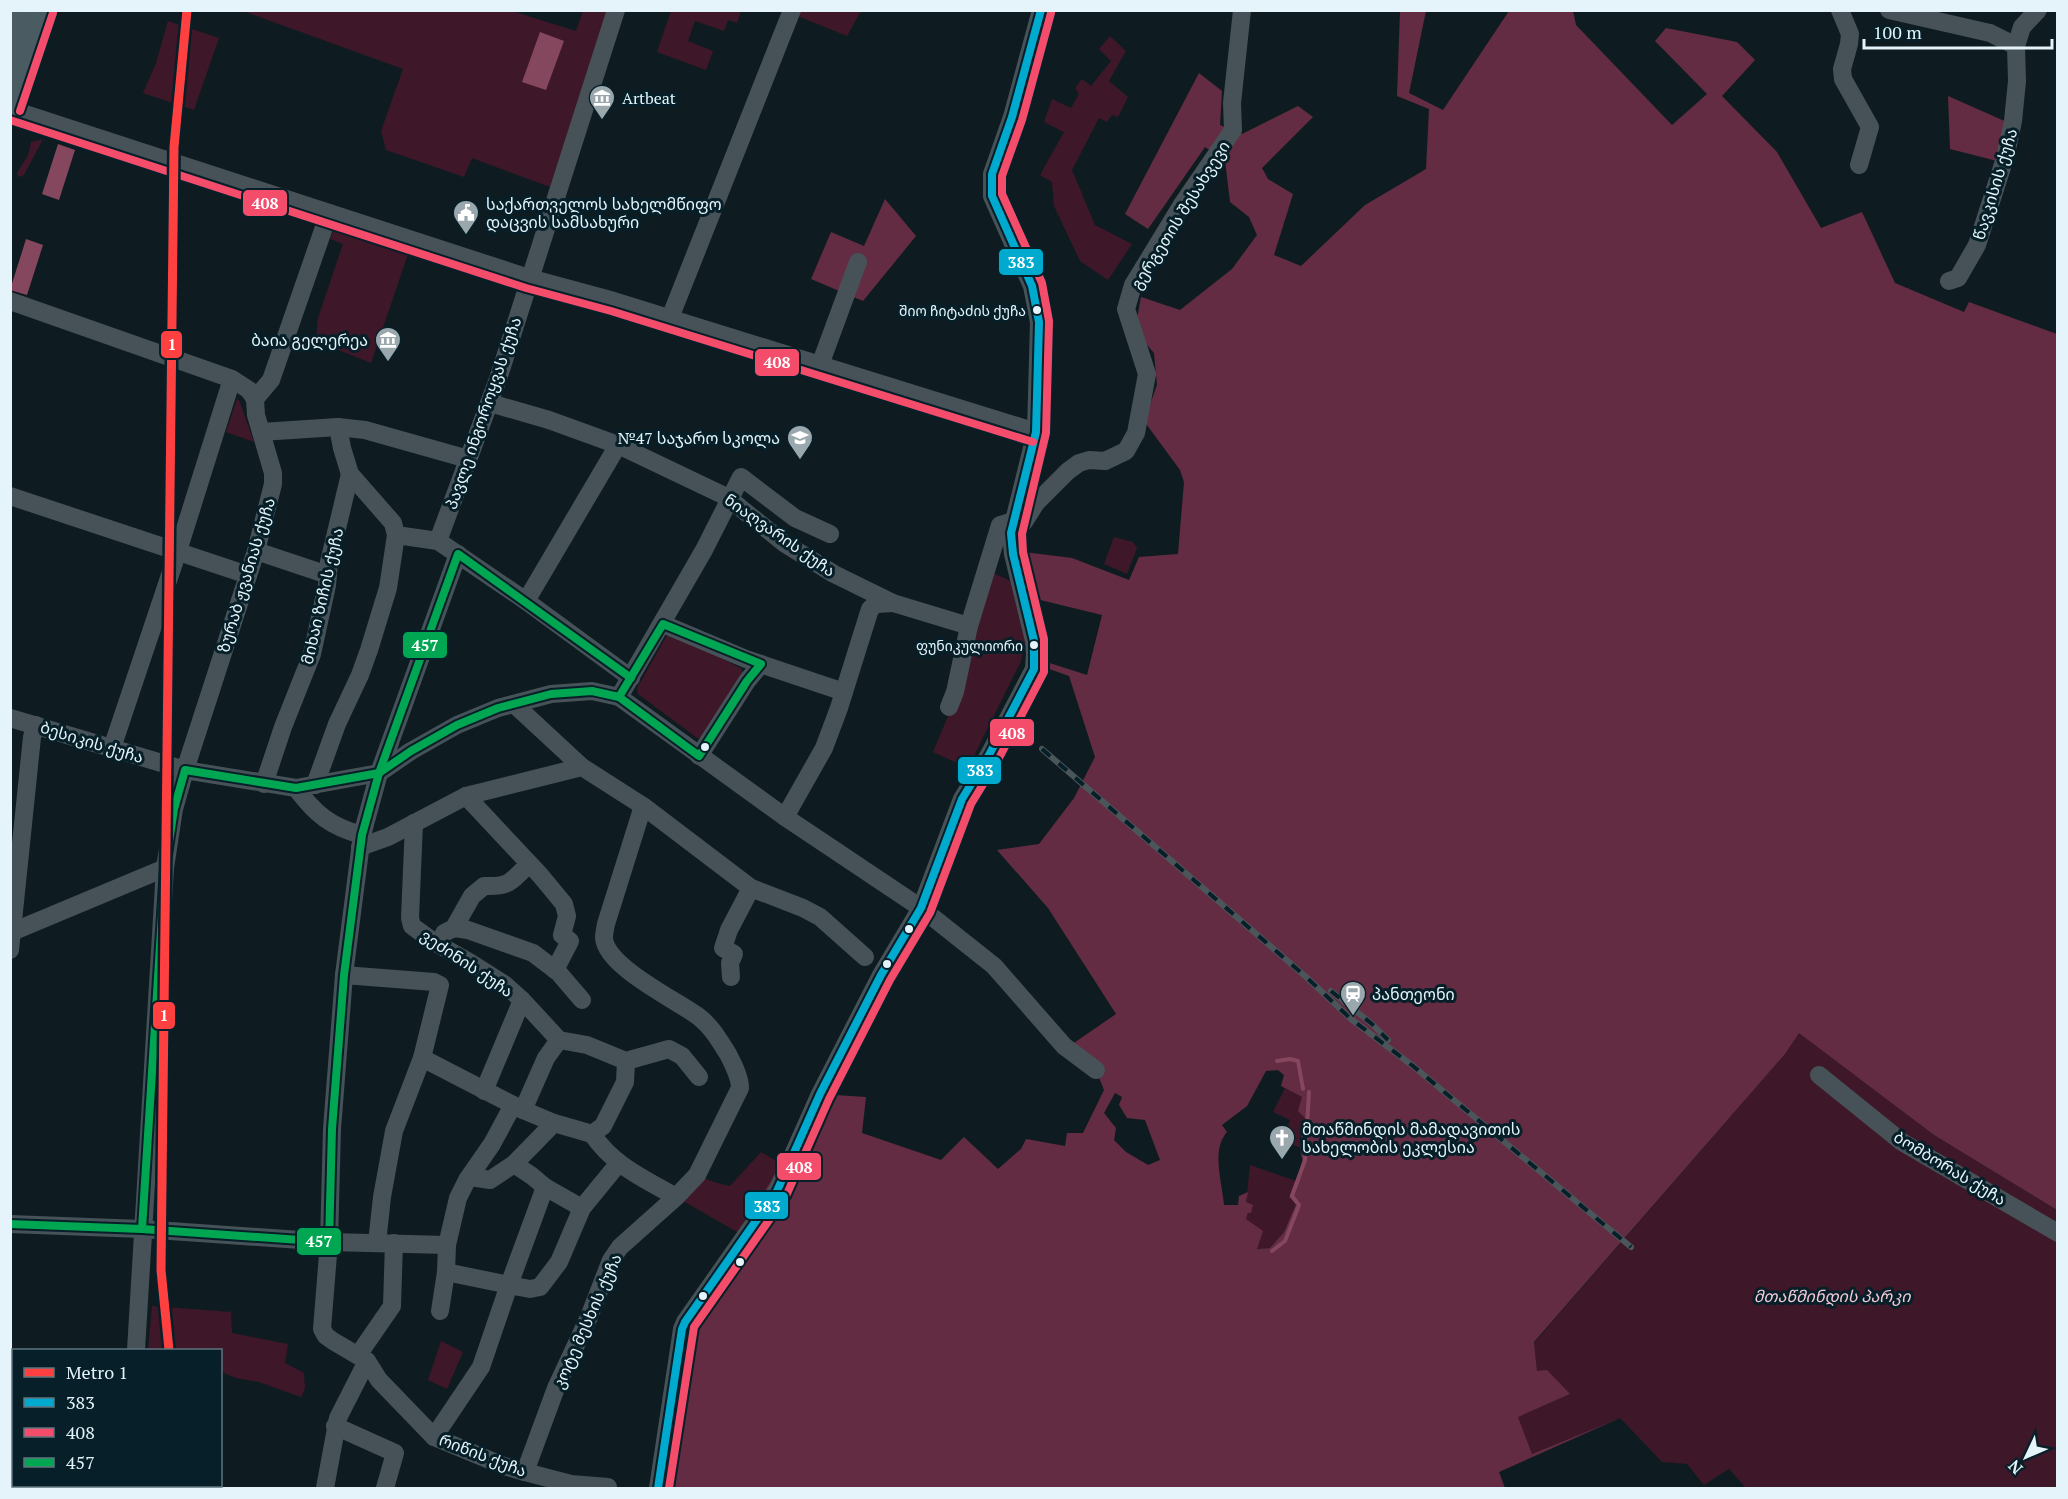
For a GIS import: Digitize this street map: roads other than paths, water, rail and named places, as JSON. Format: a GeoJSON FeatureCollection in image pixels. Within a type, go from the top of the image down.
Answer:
{"type":"FeatureCollection","features":[{"type":"Feature","properties":{"kind":"main road"},"geometry":{"type":"LineString","coordinates":[[12,41],[24,10]]}},
{"type":"Feature","properties":{"kind":"main road"},"geometry":{"type":"LineString","coordinates":[[10,109],[43,10]]}},
{"type":"Feature","properties":{"kind":"street","name":"პავლე ინგოროყვას ქუჩა"},"geometry":{"type":"LineString","coordinates":[[438,541],[490,403],[616,10]]}},
{"type":"Feature","properties":{"kind":"street"},"geometry":{"type":"LineString","coordinates":[[670,318],[792,10]]}},
{"type":"Feature","properties":{"kind":"street"},"geometry":{"type":"LineString","coordinates":[[658,1488],[682,1329],[685,1322],[777,1191],[840,1054],[881,975],[921,908],[962,799],[989,754],[1034,669],[1034,641],[1011,542],[1013,521],[1036,432],[1038,322],[1032,286],[992,196],[990,184],[1012,117],[1041,10]]}},
{"type":"Feature","properties":{"kind":"street","name":"გერგეთის შესახვევი"},"geometry":{"type":"LineString","coordinates":[[1013,521],[1024,522],[1036,504],[1074,467],[1089,460],[1106,461],[1126,451],[1136,433],[1147,374],[1126,309],[1133,285],[1183,202],[1233,130],[1232,103],[1242,10]]}},
{"type":"Feature","properties":{"kind":"street"},"geometry":{"type":"LineString","coordinates":[[1840,10],[1850,34],[1842,69],[1843,79],[1870,127],[1859,165]]}},
{"type":"Feature","properties":{"kind":"street"},"geometry":{"type":"LineString","coordinates":[[1889,10],[1990,33],[2016,46]]}},
{"type":"Feature","properties":{"kind":"street","name":"წავკისის ქუჩა"},"geometry":{"type":"LineString","coordinates":[[1949,281],[1958,278],[1977,245],[2005,158],[2013,121],[2017,81],[2016,46],[2022,27],[2038,10]]}},
{"type":"Feature","properties":{"kind":"street"},"geometry":{"type":"LineString","coordinates":[[10,109],[529,278],[670,318],[1036,432]]}},
{"type":"Feature","properties":{"kind":"street"},"geometry":{"type":"LineString","coordinates":[[10,301],[232,379],[249,390],[255,399],[271,380],[329,213]]}},
{"type":"Feature","properties":{"kind":"street"},"geometry":{"type":"LineString","coordinates":[[820,365],[858,262]]}},
{"type":"Feature","properties":{"kind":"street"},"geometry":{"type":"LineString","coordinates":[[112,748],[178,551],[232,379]]}},
{"type":"Feature","properties":{"kind":"street","name":"ზურაბ ჟვანიას ქუჩა"},"geometry":{"type":"LineString","coordinates":[[136,1349],[165,868],[174,809],[256,551],[273,484],[273,473],[256,415],[255,399]]}},
{"type":"Feature","properties":{"kind":"street","name":"ნიაღვარის ქუჩა"},"geometry":{"type":"LineString","coordinates":[[490,403],[549,420],[618,445],[729,498],[758,523],[834,574],[893,603],[969,626]]}},
{"type":"Feature","properties":{"kind":"street"},"geometry":{"type":"LineString","coordinates":[[261,432],[338,427],[365,430],[468,459]]}},
{"type":"Feature","properties":{"kind":"street"},"geometry":{"type":"LineString","coordinates":[[315,785],[337,724],[356,686],[369,650],[388,588],[396,535],[393,523],[350,474],[338,427]]}},
{"type":"Feature","properties":{"kind":"street"},"geometry":{"type":"LineString","coordinates":[[526,602],[618,445]]}},
{"type":"Feature","properties":{"kind":"street","name":"მიხაი ზიჩის ქუჩა"},"geometry":{"type":"LineString","coordinates":[[264,784],[283,726],[312,654],[329,562],[350,474]]}},
{"type":"Feature","properties":{"kind":"street"},"geometry":{"type":"LineString","coordinates":[[830,534],[795,518],[741,477],[704,550],[619,698],[785,817],[921,908],[994,966],[1064,1046],[1096,1070]]}},
{"type":"Feature","properties":{"kind":"street"},"geometry":{"type":"LineString","coordinates":[[10,496],[248,575]]}},
{"type":"Feature","properties":{"kind":"street"},"geometry":{"type":"LineString","coordinates":[[949,707],[955,692],[969,626],[1000,525],[1013,521]]}},
{"type":"Feature","properties":{"kind":"street"},"geometry":{"type":"LineString","coordinates":[[396,535],[438,541],[631,678]]}},
{"type":"Feature","properties":{"kind":"street"},"geometry":{"type":"LineString","coordinates":[[256,551],[328,575]]}},
{"type":"Feature","properties":{"kind":"street"},"geometry":{"type":"LineString","coordinates":[[329,1242],[332,1129],[344,975],[361,841],[379,773],[458,554]]}},
{"type":"Feature","properties":{"kind":"street"},"geometry":{"type":"LineString","coordinates":[[785,817],[824,748],[870,609],[876,604],[893,603]]}},
{"type":"Feature","properties":{"kind":"street"},"geometry":{"type":"LineString","coordinates":[[663,624],[761,664],[844,692]]}},
{"type":"Feature","properties":{"kind":"street"},"geometry":{"type":"LineString","coordinates":[[699,756],[747,681],[761,664]]}},
{"type":"Feature","properties":{"kind":"street","name":"ბესიკის ქუჩა"},"geometry":{"type":"LineString","coordinates":[[10,718],[185,770],[296,788],[379,773],[411,751],[457,725],[498,708],[551,694],[592,691],[619,698]]}},
{"type":"Feature","properties":{"kind":"street"},"geometry":{"type":"LineString","coordinates":[[514,704],[582,767],[643,806],[752,888],[820,917],[865,957]]}},
{"type":"Feature","properties":{"kind":"street"},"geometry":{"type":"LineString","coordinates":[[10,950],[32,737],[36,725]]}},
{"type":"Feature","properties":{"kind":"street"},"geometry":{"type":"LineString","coordinates":[[296,788],[311,809],[361,841],[388,837],[466,796],[582,767]]}},
{"type":"Feature","properties":{"kind":"street"},"geometry":{"type":"LineString","coordinates":[[466,796],[564,904],[567,916],[562,934],[570,941],[555,969]]}},
{"type":"Feature","properties":{"kind":"street","name":"კოტე მესხის ქუჩა"},"geometry":{"type":"LineString","coordinates":[[525,1472],[556,1388],[589,1317],[611,1260],[620,1247],[676,1197],[696,1175],[740,1085],[732,1062],[713,1030],[689,1010],[643,983],[612,954],[605,944],[606,924],[643,806]]}},
{"type":"Feature","properties":{"kind":"street","name":"ვეძინის ქუჩა"},"geometry":{"type":"LineString","coordinates":[[414,823],[410,918],[412,926],[434,942],[504,984],[559,1040]]}},
{"type":"Feature","properties":{"kind":"street"},"geometry":{"type":"LineString","coordinates":[[434,942],[454,928],[472,896],[484,886],[501,887],[529,864]]}},
{"type":"Feature","properties":{"kind":"street"},"geometry":{"type":"LineString","coordinates":[[12,932],[165,868]]}},
{"type":"Feature","properties":{"kind":"street"},"geometry":{"type":"LineString","coordinates":[[731,976],[730,963],[734,954],[723,948],[729,930],[752,888]]}},
{"type":"Feature","properties":{"kind":"street"},"geometry":{"type":"LineString","coordinates":[[454,928],[468,930],[533,953],[555,969],[582,1000]]}},
{"type":"Feature","properties":{"kind":"street"},"geometry":{"type":"LineString","coordinates":[[325,1488],[335,1426],[365,1354],[392,1306],[382,1197],[394,1131],[422,1058],[440,985],[434,982],[344,975]]}},
{"type":"Feature","properties":{"kind":"street"},"geometry":{"type":"LineString","coordinates":[[484,1091],[522,1000]]}},
{"type":"Feature","properties":{"kind":"street"},"geometry":{"type":"LineString","coordinates":[[440,1311],[446,1272],[447,1245],[458,1198],[467,1180],[518,1108],[546,1058],[559,1040],[587,1045],[626,1061],[669,1049],[681,1056],[699,1077]]}},
{"type":"Feature","properties":{"kind":"street"},"geometry":{"type":"LineString","coordinates":[[422,1058],[518,1108],[554,1123],[597,1130]]}},
{"type":"Feature","properties":{"kind":"street"},"geometry":{"type":"LineString","coordinates":[[626,1061],[625,1082],[597,1130],[600,1146],[618,1164],[676,1197]]}},
{"type":"Feature","properties":{"kind":"street","name":"ბომბორას ქუჩა"},"geometry":{"type":"LineString","coordinates":[[1819,1075],[1902,1142],[2058,1233]]}},
{"type":"Feature","properties":{"kind":"street"},"geometry":{"type":"LineString","coordinates":[[471,1177],[490,1180],[514,1164],[554,1123]]}},
{"type":"Feature","properties":{"kind":"street"},"geometry":{"type":"LineString","coordinates":[[514,1164],[582,1208]]}},
{"type":"Feature","properties":{"kind":"street"},"geometry":{"type":"LineString","coordinates":[[446,1272],[530,1289],[540,1287],[559,1262],[582,1208],[618,1164]]}},
{"type":"Feature","properties":{"kind":"street"},"geometry":{"type":"LineString","coordinates":[[434,1437],[481,1367],[545,1186]]}},
{"type":"Feature","properties":{"kind":"street"},"geometry":{"type":"LineString","coordinates":[[10,1224],[142,1229],[329,1242],[447,1245]]}},
{"type":"Feature","properties":{"kind":"street","name":"რიწის ქუჩა"},"geometry":{"type":"LineString","coordinates":[[329,1242],[322,1329],[326,1336],[365,1354],[379,1380],[434,1437],[504,1466],[571,1484],[608,1487]]}},
{"type":"Feature","properties":{"kind":"street"},"geometry":{"type":"LineString","coordinates":[[335,1426],[395,1453],[385,1488]]}},
{"type":"Feature","properties":{"kind":"waterway"},"geometry":{"type":"LineString","coordinates":[[1277,1061],[1290,1059],[1298,1061],[1303,1089]]}},
{"type":"Feature","properties":{"kind":"waterway"},"geometry":{"type":"LineString","coordinates":[[1272,1251],[1285,1241],[1299,1205],[1292,1196],[1305,1160],[1309,1092]]}},
{"type":"Feature","properties":{"kind":"railway"},"geometry":{"type":"LineString","coordinates":[[1042,749],[1305,976],[1351,1019],[1413,1066],[1631,1247]]}},
{"type":"Feature","properties":{"kind":"railway"},"geometry":{"type":"LineString","coordinates":[[1331,991],[1388,1040]]}},
{"type":"Feature","properties":{"kind":"metro line","name":"1"},"geometry":{"type":"LineString","coordinates":[[169,1349],[161,1270],[174,147],[187,10]]}},
{"type":"Feature","properties":{"kind":"place","name":"Artbeat"},"geometry":{"type":"Point","coordinates":[602,121]}},
{"type":"Feature","properties":{"kind":"place","name":"საქართველოს სახელმწიფო დაცვის სამსახური"},"geometry":{"type":"Point","coordinates":[466,236]}},
{"type":"Feature","properties":{"kind":"place","name":"შიო ჩიტაძის ქუჩა"},"geometry":{"type":"Point","coordinates":[1037,310]}},
{"type":"Feature","properties":{"kind":"place","name":"ბაია გელერეა"},"geometry":{"type":"Point","coordinates":[388,363]}},
{"type":"Feature","properties":{"kind":"place","name":"№47 საჯარო სკოლა"},"geometry":{"type":"Point","coordinates":[800,461]}},
{"type":"Feature","properties":{"kind":"place","name":"ფუნიკულიორი"},"geometry":{"type":"Point","coordinates":[1034,645]}},
{"type":"Feature","properties":{"kind":"place","name":"პანთეონი"},"geometry":{"type":"Point","coordinates":[1353,1017]}},
{"type":"Feature","properties":{"kind":"place","name":"მთაწმინდის მამადავითის სახელობის ეკლესია"},"geometry":{"type":"Point","coordinates":[1282,1161]}},
{"type":"Feature","properties":{"kind":"park label","name":"მთაწმინდის პარკი"},"geometry":{"type":"Point","coordinates":[1832,1296]}}]}
